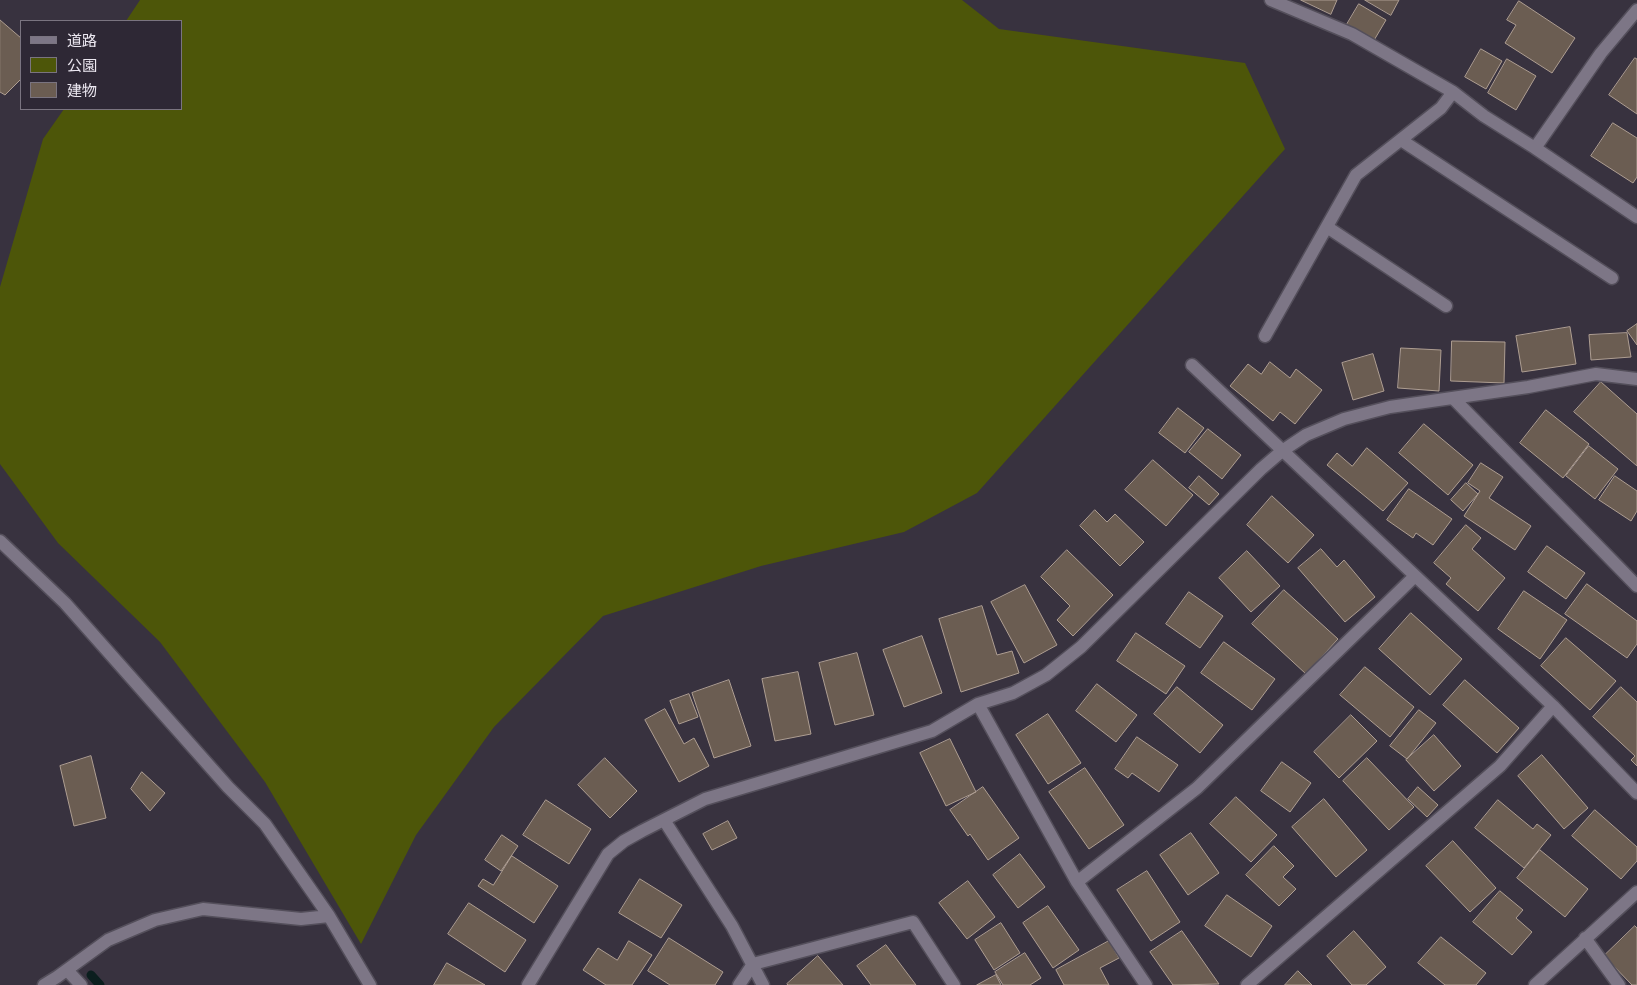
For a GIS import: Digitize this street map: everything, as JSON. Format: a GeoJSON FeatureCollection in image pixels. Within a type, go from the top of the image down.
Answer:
{"type":"FeatureCollection","features":[{"type":"Feature","properties":{"kind":"street"},"geometry":{"type":"LineString","coordinates":[[1271,0],[1352,34],[1453,92],[1484,116],[1535,148],[1637,218]]}},
{"type":"Feature","properties":{"kind":"street"},"geometry":{"type":"LineString","coordinates":[[1535,148],[1601,53],[1637,10]]}},
{"type":"Feature","properties":{"kind":"street"},"geometry":{"type":"LineString","coordinates":[[1265,336],[1356,176],[1441,108],[1453,92]]}},
{"type":"Feature","properties":{"kind":"street"},"geometry":{"type":"LineString","coordinates":[[1401,140],[1612,278]]}},
{"type":"Feature","properties":{"kind":"street"},"geometry":{"type":"LineString","coordinates":[[1327,227],[1446,306]]}},
{"type":"Feature","properties":{"kind":"street"},"geometry":{"type":"LineString","coordinates":[[1192,365],[1553,706],[1637,793]]}},
{"type":"Feature","properties":{"kind":"street"},"geometry":{"type":"LineString","coordinates":[[528,985],[608,854],[624,841],[705,799],[932,731],[978,704],[1013,693],[1046,675],[1081,647],[1261,469],[1282,451],[1306,435],[1344,419],[1390,407],[1528,387],[1596,374],[1637,379]]}},
{"type":"Feature","properties":{"kind":"street"},"geometry":{"type":"LineString","coordinates":[[1453,398],[1637,586]]}},
{"type":"Feature","properties":{"kind":"street"},"geometry":{"type":"LineString","coordinates":[[0,541],[65,603],[228,787],[265,824],[330,916],[370,985]]}},
{"type":"Feature","properties":{"kind":"street"},"geometry":{"type":"LineString","coordinates":[[1077,882],[1197,788],[1415,576]]}},
{"type":"Feature","properties":{"kind":"street"},"geometry":{"type":"LineString","coordinates":[[978,704],[1077,882],[1146,985]]}},
{"type":"Feature","properties":{"kind":"street"},"geometry":{"type":"LineString","coordinates":[[1248,985],[1500,766],[1553,706]]}},
{"type":"Feature","properties":{"kind":"street"},"geometry":{"type":"LineString","coordinates":[[664,820],[732,926],[764,985]]}},
{"type":"Feature","properties":{"kind":"street"},"geometry":{"type":"LineString","coordinates":[[1535,985],[1637,892]]}},
{"type":"Feature","properties":{"kind":"street"},"geometry":{"type":"LineString","coordinates":[[44,985],[108,940],[155,920],[203,909],[301,920],[330,916]]}},
{"type":"Feature","properties":{"kind":"street"},"geometry":{"type":"LineString","coordinates":[[739,985],[753,964],[913,922],[954,985]]}},
{"type":"Feature","properties":{"kind":"street"},"geometry":{"type":"LineString","coordinates":[[1585,938],[1619,985]]}},
{"type":"Feature","properties":{"kind":"street"},"geometry":{"type":"LineString","coordinates":[[67,970],[82,985]]}},
{"type":"Feature","properties":{"kind":"green space"},"geometry":{"type":"Polygon","coordinates":[[[140,0],[962,0],[999,29],[1245,63],[1285,149],[977,493],[904,532],[761,566],[603,616],[494,727],[416,835],[361,944],[265,782],[160,642],[58,543],[0,464],[0,287],[43,139],[63,110],[182,110],[182,20],[127,20],[140,0]]]}},
{"type":"Feature","properties":{"kind":"building"},"geometry":{"type":"Polygon","coordinates":[[[1301,0],[1337,0],[1331,14],[1301,0]]]}},
{"type":"Feature","properties":{"kind":"building"},"geometry":{"type":"Polygon","coordinates":[[[1365,0],[1399,0],[1391,15],[1365,0]]]}},
{"type":"Feature","properties":{"kind":"building"},"geometry":{"type":"Polygon","coordinates":[[[1519,1],[1575,38],[1552,73],[1505,43],[1516,25],[1507,20],[1519,1]]]}},
{"type":"Feature","properties":{"kind":"building"},"geometry":{"type":"Polygon","coordinates":[[[1359,4],[1386,20],[1373,42],[1346,26],[1359,4]]]}},
{"type":"Feature","properties":{"kind":"building"},"geometry":{"type":"Polygon","coordinates":[[[0,20],[20,37],[20,80],[5,95],[0,92],[0,20]]]}},
{"type":"Feature","properties":{"kind":"building"},"geometry":{"type":"Polygon","coordinates":[[[1481,49],[1502,61],[1486,89],[1465,77],[1481,49]]]}},
{"type":"Feature","properties":{"kind":"building"},"geometry":{"type":"Polygon","coordinates":[[[1635,58],[1637,59],[1637,114],[1609,95],[1635,58]]]}},
{"type":"Feature","properties":{"kind":"building"},"geometry":{"type":"Polygon","coordinates":[[[1507,59],[1536,76],[1516,110],[1488,93],[1507,59]]]}},
{"type":"Feature","properties":{"kind":"building"},"geometry":{"type":"Polygon","coordinates":[[[1613,123],[1637,138],[1637,177],[1633,183],[1591,156],[1613,123]]]}},
{"type":"Feature","properties":{"kind":"building"},"geometry":{"type":"Polygon","coordinates":[[[1637,324],[1637,345],[1627,331],[1637,324]]]}},
{"type":"Feature","properties":{"kind":"building"},"geometry":{"type":"Polygon","coordinates":[[[1570,327],[1576,364],[1522,372],[1516,336],[1570,327]]]}},
{"type":"Feature","properties":{"kind":"building"},"geometry":{"type":"Polygon","coordinates":[[[1627,333],[1631,357],[1591,360],[1589,335],[1627,333]]]}},
{"type":"Feature","properties":{"kind":"building"},"geometry":{"type":"Polygon","coordinates":[[[1452,341],[1505,342],[1504,383],[1451,381],[1452,341]]]}},
{"type":"Feature","properties":{"kind":"building"},"geometry":{"type":"Polygon","coordinates":[[[1401,348],[1441,350],[1439,391],[1398,388],[1401,348]]]}},
{"type":"Feature","properties":{"kind":"building"},"geometry":{"type":"Polygon","coordinates":[[[1373,354],[1384,391],[1353,400],[1342,363],[1373,354]]]}},
{"type":"Feature","properties":{"kind":"building"},"geometry":{"type":"Polygon","coordinates":[[[1270,362],[1290,378],[1296,369],[1322,390],[1295,424],[1280,412],[1273,421],[1230,386],[1248,364],[1261,374],[1270,362]]]}},
{"type":"Feature","properties":{"kind":"building"},"geometry":{"type":"Polygon","coordinates":[[[1601,382],[1637,414],[1637,466],[1574,412],[1601,382]]]}},
{"type":"Feature","properties":{"kind":"building"},"geometry":{"type":"Polygon","coordinates":[[[1178,408],[1204,428],[1185,453],[1159,433],[1178,408]]]}},
{"type":"Feature","properties":{"kind":"building"},"geometry":{"type":"Polygon","coordinates":[[[1546,410],[1589,444],[1563,478],[1520,443],[1546,410]]]}},
{"type":"Feature","properties":{"kind":"building"},"geometry":{"type":"Polygon","coordinates":[[[1424,424],[1473,465],[1448,495],[1399,453],[1424,424]]]}},
{"type":"Feature","properties":{"kind":"building"},"geometry":{"type":"Polygon","coordinates":[[[1208,429],[1241,455],[1222,479],[1189,452],[1208,429]]]}},
{"type":"Feature","properties":{"kind":"building"},"geometry":{"type":"Polygon","coordinates":[[[1589,446],[1618,469],[1595,499],[1566,476],[1589,446]]]}},
{"type":"Feature","properties":{"kind":"building"},"geometry":{"type":"Polygon","coordinates":[[[1367,448],[1408,483],[1383,511],[1327,465],[1337,453],[1352,466],[1367,448]]]}},
{"type":"Feature","properties":{"kind":"building"},"geometry":{"type":"Polygon","coordinates":[[[1153,460],[1193,495],[1166,526],[1125,490],[1153,460]]]}},
{"type":"Feature","properties":{"kind":"building"},"geometry":{"type":"Polygon","coordinates":[[[1481,463],[1503,477],[1489,498],[1531,526],[1515,550],[1464,516],[1480,491],[1468,483],[1481,463]]]}},
{"type":"Feature","properties":{"kind":"building"},"geometry":{"type":"Polygon","coordinates":[[[1199,476],[1219,494],[1209,505],[1189,488],[1199,476]]]}},
{"type":"Feature","properties":{"kind":"building"},"geometry":{"type":"Polygon","coordinates":[[[1615,476],[1637,491],[1637,511],[1631,521],[1599,500],[1615,476]]]}},
{"type":"Feature","properties":{"kind":"building"},"geometry":{"type":"Polygon","coordinates":[[[1466,483],[1478,494],[1463,511],[1451,500],[1466,483]]]}},
{"type":"Feature","properties":{"kind":"building"},"geometry":{"type":"Polygon","coordinates":[[[1409,489],[1452,519],[1433,545],[1416,533],[1413,538],[1387,520],[1409,489]]]}},
{"type":"Feature","properties":{"kind":"building"},"geometry":{"type":"Polygon","coordinates":[[[1272,496],[1314,535],[1288,563],[1247,525],[1272,496]]]}},
{"type":"Feature","properties":{"kind":"building"},"geometry":{"type":"Polygon","coordinates":[[[1095,510],[1107,522],[1115,514],[1144,542],[1120,566],[1080,526],[1095,510]]]}},
{"type":"Feature","properties":{"kind":"building"},"geometry":{"type":"Polygon","coordinates":[[[1466,525],[1481,538],[1472,549],[1505,578],[1478,611],[1446,584],[1451,578],[1434,563],[1466,525]]]}},
{"type":"Feature","properties":{"kind":"building"},"geometry":{"type":"Polygon","coordinates":[[[1547,546],[1585,573],[1566,599],[1528,572],[1547,546]]]}},
{"type":"Feature","properties":{"kind":"building"},"geometry":{"type":"Polygon","coordinates":[[[1321,549],[1337,567],[1344,560],[1375,597],[1345,622],[1298,568],[1321,549]]]}},
{"type":"Feature","properties":{"kind":"building"},"geometry":{"type":"Polygon","coordinates":[[[1067,550],[1113,595],[1073,636],[1057,620],[1070,606],[1041,577],[1067,550]]]}},
{"type":"Feature","properties":{"kind":"building"},"geometry":{"type":"Polygon","coordinates":[[[1247,551],[1280,586],[1251,612],[1219,578],[1247,551]]]}},
{"type":"Feature","properties":{"kind":"building"},"geometry":{"type":"Polygon","coordinates":[[[1587,584],[1637,621],[1637,644],[1627,658],[1565,614],[1587,584]]]}},
{"type":"Feature","properties":{"kind":"building"},"geometry":{"type":"Polygon","coordinates":[[[1025,585],[1057,645],[1024,663],[991,602],[1025,585]]]}},
{"type":"Feature","properties":{"kind":"building"},"geometry":{"type":"Polygon","coordinates":[[[1284,590],[1338,639],[1306,674],[1252,624],[1284,590]]]}},
{"type":"Feature","properties":{"kind":"building"},"geometry":{"type":"Polygon","coordinates":[[[1524,591],[1567,620],[1540,659],[1498,629],[1524,591]]]}},
{"type":"Feature","properties":{"kind":"building"},"geometry":{"type":"Polygon","coordinates":[[[1189,592],[1223,616],[1200,648],[1166,624],[1189,592]]]}},
{"type":"Feature","properties":{"kind":"building"},"geometry":{"type":"Polygon","coordinates":[[[982,606],[997,655],[1012,651],[1019,673],[961,692],[939,619],[982,606]]]}},
{"type":"Feature","properties":{"kind":"building"},"geometry":{"type":"Polygon","coordinates":[[[1411,613],[1462,659],[1430,695],[1379,649],[1411,613]]]}},
{"type":"Feature","properties":{"kind":"building"},"geometry":{"type":"Polygon","coordinates":[[[1136,633],[1185,666],[1166,694],[1117,661],[1136,633]]]}},
{"type":"Feature","properties":{"kind":"building"},"geometry":{"type":"Polygon","coordinates":[[[922,636],[942,693],[904,707],[883,650],[922,636]]]}},
{"type":"Feature","properties":{"kind":"building"},"geometry":{"type":"Polygon","coordinates":[[[1566,638],[1616,681],[1590,710],[1541,666],[1566,638]]]}},
{"type":"Feature","properties":{"kind":"building"},"geometry":{"type":"Polygon","coordinates":[[[1224,642],[1275,679],[1252,710],[1201,673],[1224,642]]]}},
{"type":"Feature","properties":{"kind":"building"},"geometry":{"type":"Polygon","coordinates":[[[857,653],[874,715],[835,725],[819,663],[857,653]]]}},
{"type":"Feature","properties":{"kind":"building"},"geometry":{"type":"Polygon","coordinates":[[[1365,667],[1414,707],[1390,737],[1340,695],[1365,667]]]}},
{"type":"Feature","properties":{"kind":"building"},"geometry":{"type":"Polygon","coordinates":[[[798,672],[811,734],[775,741],[762,679],[798,672]]]}},
{"type":"Feature","properties":{"kind":"building"},"geometry":{"type":"Polygon","coordinates":[[[729,680],[751,746],[714,758],[692,693],[729,680]]]}},
{"type":"Feature","properties":{"kind":"building"},"geometry":{"type":"Polygon","coordinates":[[[1465,680],[1519,728],[1497,753],[1443,705],[1465,680]]]}},
{"type":"Feature","properties":{"kind":"building"},"geometry":{"type":"Polygon","coordinates":[[[1097,684],[1137,715],[1116,742],[1076,711],[1097,684]]]}},
{"type":"Feature","properties":{"kind":"building"},"geometry":{"type":"Polygon","coordinates":[[[1177,687],[1223,725],[1200,753],[1154,714],[1177,687]]]}},
{"type":"Feature","properties":{"kind":"building"},"geometry":{"type":"Polygon","coordinates":[[[1621,687],[1637,702],[1637,766],[1631,760],[1635,756],[1593,717],[1621,687]]]}},
{"type":"Feature","properties":{"kind":"building"},"geometry":{"type":"Polygon","coordinates":[[[689,694],[698,717],[679,724],[670,701],[689,694]]]}},
{"type":"Feature","properties":{"kind":"building"},"geometry":{"type":"Polygon","coordinates":[[[665,709],[684,744],[694,738],[709,766],[679,782],[645,720],[665,709]]]}},
{"type":"Feature","properties":{"kind":"building"},"geometry":{"type":"Polygon","coordinates":[[[1419,710],[1436,723],[1407,759],[1390,746],[1419,710]]]}},
{"type":"Feature","properties":{"kind":"building"},"geometry":{"type":"Polygon","coordinates":[[[1048,714],[1081,763],[1048,784],[1016,735],[1048,714]]]}},
{"type":"Feature","properties":{"kind":"building"},"geometry":{"type":"Polygon","coordinates":[[[1351,715],[1377,741],[1339,778],[1314,752],[1351,715]]]}},
{"type":"Feature","properties":{"kind":"building"},"geometry":{"type":"Polygon","coordinates":[[[1434,735],[1461,766],[1434,791],[1406,760],[1434,735]]]}},
{"type":"Feature","properties":{"kind":"building"},"geometry":{"type":"Polygon","coordinates":[[[1137,737],[1178,765],[1159,792],[1132,773],[1128,778],[1115,769],[1137,737]]]}},
{"type":"Feature","properties":{"kind":"building"},"geometry":{"type":"Polygon","coordinates":[[[950,739],[976,792],[946,806],[920,753],[950,739]]]}},
{"type":"Feature","properties":{"kind":"building"},"geometry":{"type":"Polygon","coordinates":[[[1542,755],[1588,808],[1564,829],[1518,776],[1542,755]]]}},
{"type":"Feature","properties":{"kind":"building"},"geometry":{"type":"Polygon","coordinates":[[[91,756],[106,818],[74,826],[60,766],[91,756]]]}},
{"type":"Feature","properties":{"kind":"building"},"geometry":{"type":"Polygon","coordinates":[[[605,758],[637,791],[610,818],[578,785],[605,758]]]}},
{"type":"Feature","properties":{"kind":"building"},"geometry":{"type":"Polygon","coordinates":[[[1367,758],[1414,807],[1389,830],[1343,781],[1367,758]]]}},
{"type":"Feature","properties":{"kind":"building"},"geometry":{"type":"Polygon","coordinates":[[[1282,762],[1311,783],[1290,812],[1261,791],[1282,762]]]}},
{"type":"Feature","properties":{"kind":"building"},"geometry":{"type":"Polygon","coordinates":[[[1085,768],[1124,825],[1089,849],[1049,792],[1085,768]]]}},
{"type":"Feature","properties":{"kind":"building"},"geometry":{"type":"Polygon","coordinates":[[[142,772],[165,793],[150,811],[131,789],[142,772]]]}},
{"type":"Feature","properties":{"kind":"building"},"geometry":{"type":"Polygon","coordinates":[[[983,787],[1019,838],[988,860],[950,810],[983,787]]]}},
{"type":"Feature","properties":{"kind":"building"},"geometry":{"type":"Polygon","coordinates":[[[1418,787],[1438,805],[1427,817],[1408,799],[1418,787]]]}},
{"type":"Feature","properties":{"kind":"building"},"geometry":{"type":"Polygon","coordinates":[[[1236,797],[1277,835],[1251,862],[1210,824],[1236,797]]]}},
{"type":"Feature","properties":{"kind":"building"},"geometry":{"type":"Polygon","coordinates":[[[1324,799],[1367,850],[1336,877],[1292,827],[1324,799]]]}},
{"type":"Feature","properties":{"kind":"building"},"geometry":{"type":"Polygon","coordinates":[[[546,800],[591,829],[569,864],[523,835],[546,800]]]}},
{"type":"Feature","properties":{"kind":"building"},"geometry":{"type":"Polygon","coordinates":[[[1498,800],[1533,829],[1537,824],[1551,835],[1524,868],[1475,828],[1498,800]]]}},
{"type":"Feature","properties":{"kind":"building"},"geometry":{"type":"Polygon","coordinates":[[[1595,810],[1637,847],[1637,861],[1621,879],[1572,836],[1595,810]]]}},
{"type":"Feature","properties":{"kind":"building"},"geometry":{"type":"Polygon","coordinates":[[[728,821],[737,838],[712,850],[703,834],[728,821]]]}},
{"type":"Feature","properties":{"kind":"building"},"geometry":{"type":"Polygon","coordinates":[[[1191,833],[1219,873],[1188,895],[1160,855],[1191,833]]]}},
{"type":"Feature","properties":{"kind":"building"},"geometry":{"type":"Polygon","coordinates":[[[502,835],[518,846],[501,871],[485,860],[502,835]]]}},
{"type":"Feature","properties":{"kind":"building"},"geometry":{"type":"Polygon","coordinates":[[[1453,841],[1496,888],[1470,912],[1426,866],[1453,841]]]}},
{"type":"Feature","properties":{"kind":"building"},"geometry":{"type":"Polygon","coordinates":[[[1274,846],[1294,866],[1283,877],[1296,889],[1279,906],[1246,875],[1274,846]]]}},
{"type":"Feature","properties":{"kind":"building"},"geometry":{"type":"Polygon","coordinates":[[[1540,850],[1588,889],[1565,917],[1517,878],[1540,850]]]}},
{"type":"Feature","properties":{"kind":"building"},"geometry":{"type":"Polygon","coordinates":[[[1020,854],[1045,887],[1018,908],[993,875],[1020,854]]]}},
{"type":"Feature","properties":{"kind":"building"},"geometry":{"type":"Polygon","coordinates":[[[512,856],[558,886],[534,923],[478,886],[483,879],[493,885],[512,856]]]}},
{"type":"Feature","properties":{"kind":"building"},"geometry":{"type":"Polygon","coordinates":[[[1147,871],[1180,922],[1151,941],[1117,890],[1147,871]]]}},
{"type":"Feature","properties":{"kind":"building"},"geometry":{"type":"Polygon","coordinates":[[[640,879],[682,905],[661,938],[619,913],[640,879]]]}},
{"type":"Feature","properties":{"kind":"building"},"geometry":{"type":"Polygon","coordinates":[[[968,881],[995,917],[967,939],[939,903],[968,881]]]}},
{"type":"Feature","properties":{"kind":"building"},"geometry":{"type":"Polygon","coordinates":[[[1500,891],[1523,910],[1516,918],[1532,932],[1512,955],[1473,922],[1500,891]]]}},
{"type":"Feature","properties":{"kind":"building"},"geometry":{"type":"Polygon","coordinates":[[[1227,895],[1272,926],[1251,957],[1205,926],[1227,895]]]}},
{"type":"Feature","properties":{"kind":"building"},"geometry":{"type":"Polygon","coordinates":[[[469,903],[526,940],[505,972],[448,934],[469,903]]]}},
{"type":"Feature","properties":{"kind":"building"},"geometry":{"type":"Polygon","coordinates":[[[1048,906],[1079,950],[1053,968],[1023,923],[1048,906]]]}},
{"type":"Feature","properties":{"kind":"building"},"geometry":{"type":"Polygon","coordinates":[[[1001,923],[1020,953],[994,970],[975,940],[1001,923]]]}},
{"type":"Feature","properties":{"kind":"building"},"geometry":{"type":"Polygon","coordinates":[[[1635,926],[1637,928],[1637,985],[1632,985],[1604,956],[1635,926]]]}},
{"type":"Feature","properties":{"kind":"building"},"geometry":{"type":"Polygon","coordinates":[[[1182,931],[1219,984],[1173,985],[1150,952],[1182,931]]]}},
{"type":"Feature","properties":{"kind":"building"},"geometry":{"type":"Polygon","coordinates":[[[1354,931],[1386,967],[1366,985],[1352,985],[1327,956],[1354,931]]]}},
{"type":"Feature","properties":{"kind":"building"},"geometry":{"type":"Polygon","coordinates":[[[1441,937],[1486,973],[1476,985],[1445,985],[1418,963],[1441,937]]]}},
{"type":"Feature","properties":{"kind":"building"},"geometry":{"type":"Polygon","coordinates":[[[669,938],[723,972],[715,985],[670,985],[648,971],[669,938]]]}},
{"type":"Feature","properties":{"kind":"building"},"geometry":{"type":"Polygon","coordinates":[[[629,941],[652,955],[632,985],[606,985],[583,970],[598,948],[617,960],[629,941]]]}},
{"type":"Feature","properties":{"kind":"building"},"geometry":{"type":"Polygon","coordinates":[[[1109,941],[1119,958],[1100,968],[1109,985],[1064,985],[1056,970],[1109,941]]]}},
{"type":"Feature","properties":{"kind":"building"},"geometry":{"type":"Polygon","coordinates":[[[886,945],[916,985],[871,985],[857,966],[886,945]]]}},
{"type":"Feature","properties":{"kind":"building"},"geometry":{"type":"Polygon","coordinates":[[[1025,953],[1041,978],[1030,985],[1003,985],[995,972],[1025,953]]]}},
{"type":"Feature","properties":{"kind":"building"},"geometry":{"type":"Polygon","coordinates":[[[818,956],[843,985],[787,984],[818,956]]]}},
{"type":"Feature","properties":{"kind":"building"},"geometry":{"type":"Polygon","coordinates":[[[447,963],[485,985],[434,985],[447,963]]]}},
{"type":"Feature","properties":{"kind":"building"},"geometry":{"type":"Polygon","coordinates":[[[1298,971],[1312,985],[1285,985],[1298,971]]]}},
{"type":"Feature","properties":{"kind":"building"},"geometry":{"type":"Polygon","coordinates":[[[996,975],[1001,985],[977,985],[996,975]]]}},
{"type":"Feature","properties":{"kind":"waterway"},"geometry":{"type":"LineString","coordinates":[[91,975],[100,985]]}}]}
